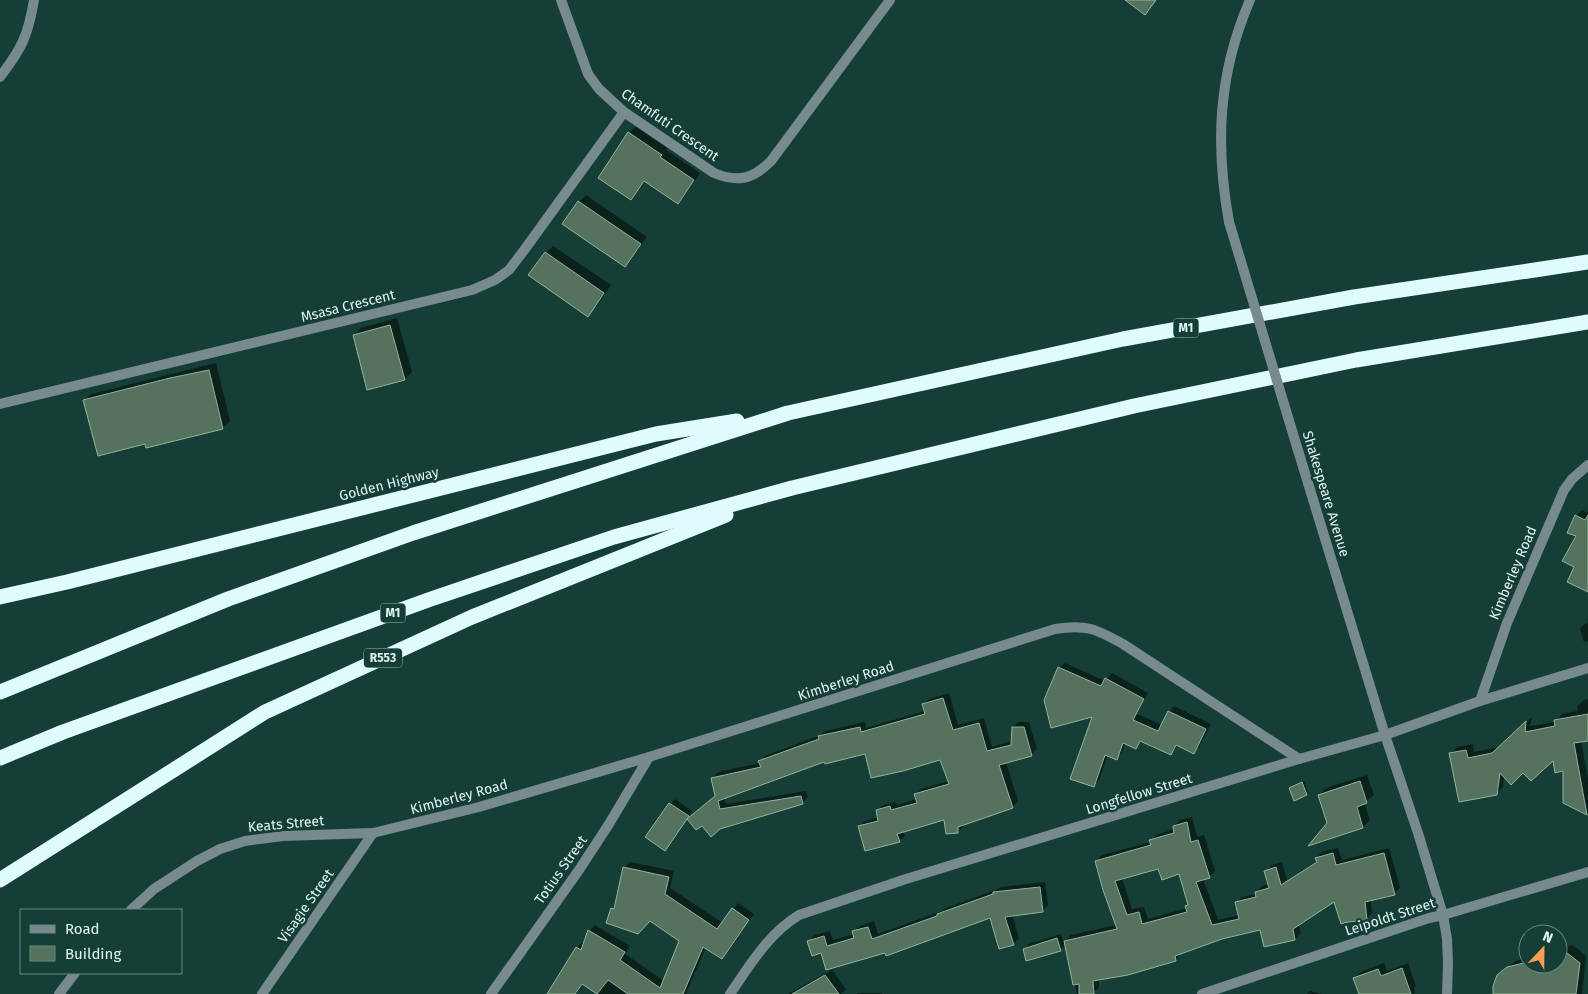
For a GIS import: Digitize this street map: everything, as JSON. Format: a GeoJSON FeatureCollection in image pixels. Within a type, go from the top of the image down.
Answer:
{"type":"FeatureCollection","features":[{"type":"Feature","properties":{"kind":"highway","name":"M1"},"geometry":{"type":"LineString","coordinates":[[0,692],[237,595],[413,533],[788,413],[1123,339],[1354,297],[1588,262]]}},
{"type":"Feature","properties":{"kind":"highway","name":"M1"},"geometry":{"type":"LineString","coordinates":[[0,758],[63,732],[431,599],[614,537],[792,488],[1134,406],[1356,360],[1588,322]]}},
{"type":"Feature","properties":{"kind":"highway","name":"Golden Highway"},"geometry":{"type":"LineString","coordinates":[[0,598],[656,434],[788,413]]}},
{"type":"Feature","properties":{"kind":"highway","name":"R553"},"geometry":{"type":"LineString","coordinates":[[0,880],[265,712],[472,617],[792,488]]}},
{"type":"Feature","properties":{"kind":"street"},"geometry":{"type":"LineString","coordinates":[[0,77],[25,39],[34,0]]}},
{"type":"Feature","properties":{"kind":"street","name":"Chamfuti Crescent"},"geometry":{"type":"LineString","coordinates":[[561,0],[588,74],[599,89],[624,112],[714,173],[731,178],[746,178],[765,166],[890,0]]}},
{"type":"Feature","properties":{"kind":"street","name":"Shakespeare Avenue"},"geometry":{"type":"LineString","coordinates":[[1250,0],[1241,22],[1226,76],[1222,110],[1221,171],[1229,222],[1443,915],[1448,963],[1448,994]]}},
{"type":"Feature","properties":{"kind":"street","name":"Msasa Crescent"},"geometry":{"type":"LineString","coordinates":[[0,404],[472,290],[495,280],[509,270],[624,112]]}},
{"type":"Feature","properties":{"kind":"street","name":"Kimberley Road"},"geometry":{"type":"LineString","coordinates":[[1480,701],[1507,623],[1564,490],[1572,479],[1588,465]]}},
{"type":"Feature","properties":{"kind":"street","name":"Kimberley Road"},"geometry":{"type":"LineString","coordinates":[[373,833],[479,807],[649,757],[1055,629],[1074,626],[1088,628],[1105,634],[1123,644],[1299,759]]}},
{"type":"Feature","properties":{"kind":"street","name":"Longfellow Street"},"geometry":{"type":"LineString","coordinates":[[730,994],[772,936],[799,915],[906,880],[1299,759],[1386,735],[1480,701],[1588,668]]}},
{"type":"Feature","properties":{"kind":"street","name":"Totius Street"},"geometry":{"type":"LineString","coordinates":[[491,994],[584,862],[649,757]]}},
{"type":"Feature","properties":{"kind":"street","name":"Keats Street"},"geometry":{"type":"LineString","coordinates":[[132,909],[154,890],[197,861],[220,849],[245,841],[283,836],[373,833]]}},
{"type":"Feature","properties":{"kind":"street","name":"Visagie Street"},"geometry":{"type":"LineString","coordinates":[[262,994],[373,833]]}},
{"type":"Feature","properties":{"kind":"street","name":"Leipoldt Street"},"geometry":{"type":"LineString","coordinates":[[1202,994],[1429,918],[1588,872]]}},
{"type":"Feature","properties":{"kind":"street"},"geometry":{"type":"LineString","coordinates":[[59,994],[74,974]]}},
{"type":"Feature","properties":{"kind":"building"},"geometry":{"type":"Polygon","coordinates":[[[1125,0],[1156,0],[1145,15],[1125,0]]]}},
{"type":"Feature","properties":{"kind":"building"},"geometry":{"type":"Polygon","coordinates":[[[628,132],[694,180],[678,204],[644,181],[631,200],[598,178],[628,132]]]}},
{"type":"Feature","properties":{"kind":"building"},"geometry":{"type":"Polygon","coordinates":[[[578,201],[641,244],[625,267],[562,224],[578,201]]]}},
{"type":"Feature","properties":{"kind":"building"},"geometry":{"type":"Polygon","coordinates":[[[545,252],[604,293],[588,317],[528,275],[545,252]]]}},
{"type":"Feature","properties":{"kind":"building"},"geometry":{"type":"Polygon","coordinates":[[[390,325],[405,380],[367,390],[353,335],[390,325]]]}},
{"type":"Feature","properties":{"kind":"building"},"geometry":{"type":"Polygon","coordinates":[[[209,370],[223,429],[146,448],[145,444],[98,456],[83,400],[209,370]]]}},
{"type":"Feature","properties":{"kind":"building"},"geometry":{"type":"Polygon","coordinates":[[[1575,515],[1585,520],[1588,515],[1588,592],[1567,582],[1574,567],[1562,561],[1576,536],[1567,533],[1575,515]]]}},
{"type":"Feature","properties":{"kind":"building"},"geometry":{"type":"Polygon","coordinates":[[[1058,667],[1101,686],[1105,678],[1144,699],[1133,720],[1158,731],[1168,711],[1206,729],[1194,754],[1176,745],[1171,755],[1140,741],[1136,749],[1123,743],[1117,760],[1105,755],[1094,787],[1070,779],[1092,717],[1051,728],[1044,700],[1058,667]]]}},
{"type":"Feature","properties":{"kind":"building"},"geometry":{"type":"Polygon","coordinates":[[[943,698],[953,730],[979,723],[987,751],[1011,745],[1012,727],[1024,727],[1032,756],[999,765],[1013,808],[958,827],[958,833],[946,834],[944,820],[897,834],[900,842],[865,851],[858,826],[878,821],[876,810],[890,806],[891,810],[917,803],[914,794],[949,784],[940,760],[871,778],[865,754],[825,764],[824,762],[718,801],[720,809],[801,796],[803,804],[720,829],[711,837],[702,826],[696,830],[687,819],[715,796],[711,778],[761,767],[758,761],[819,739],[818,736],[860,727],[861,732],[925,714],[922,704],[943,698]]]}},
{"type":"Feature","properties":{"kind":"building"},"geometry":{"type":"Polygon","coordinates":[[[1588,714],[1588,741],[1574,743],[1587,815],[1563,803],[1563,771],[1555,773],[1553,761],[1531,781],[1523,773],[1511,785],[1500,773],[1497,795],[1459,802],[1449,753],[1466,750],[1468,758],[1492,753],[1526,721],[1525,732],[1555,726],[1554,720],[1588,714]]]}},
{"type":"Feature","properties":{"kind":"building"},"geometry":{"type":"Polygon","coordinates":[[[1360,781],[1367,803],[1357,807],[1363,828],[1308,846],[1327,823],[1318,795],[1360,781]]]}},
{"type":"Feature","properties":{"kind":"building"},"geometry":{"type":"Polygon","coordinates":[[[1302,782],[1307,795],[1294,801],[1289,788],[1302,782]]]}},
{"type":"Feature","properties":{"kind":"building"},"geometry":{"type":"Polygon","coordinates":[[[669,803],[689,816],[665,851],[645,837],[669,803]]]}},
{"type":"Feature","properties":{"kind":"building"},"geometry":{"type":"Polygon","coordinates":[[[1187,822],[1191,842],[1198,840],[1210,878],[1196,882],[1212,925],[1239,919],[1235,902],[1256,897],[1255,892],[1269,888],[1264,871],[1276,867],[1281,885],[1317,862],[1315,858],[1333,853],[1336,865],[1384,853],[1395,895],[1365,902],[1367,920],[1341,924],[1334,902],[1293,929],[1295,940],[1264,947],[1260,930],[1222,939],[1175,956],[1176,961],[1128,975],[1093,981],[1094,994],[1079,994],[1079,984],[1073,985],[1064,941],[1117,929],[1095,861],[1151,845],[1149,840],[1174,833],[1173,826],[1187,822]],[[1158,869],[1115,881],[1127,915],[1139,912],[1142,924],[1187,912],[1185,906],[1188,905],[1179,874],[1162,880],[1158,869]]]}},
{"type":"Feature","properties":{"kind":"building"},"geometry":{"type":"Polygon","coordinates":[[[623,867],[669,877],[665,894],[717,929],[732,908],[749,920],[722,959],[703,947],[683,994],[628,994],[608,980],[597,994],[582,984],[575,994],[547,994],[576,947],[581,950],[588,930],[625,952],[620,960],[660,988],[679,941],[650,921],[638,934],[606,923],[611,908],[614,909],[623,867]]]}},
{"type":"Feature","properties":{"kind":"building"},"geometry":{"type":"Polygon","coordinates":[[[1040,887],[1043,912],[1005,917],[1014,945],[999,949],[990,918],[886,956],[885,953],[826,970],[821,953],[812,956],[807,941],[824,936],[827,946],[854,938],[852,931],[868,927],[872,939],[937,916],[937,914],[993,894],[993,892],[1040,887]]]}},
{"type":"Feature","properties":{"kind":"building"},"geometry":{"type":"Polygon","coordinates":[[[1057,938],[1061,951],[1026,961],[1023,949],[1057,938]]]}},
{"type":"Feature","properties":{"kind":"building"},"geometry":{"type":"Polygon","coordinates":[[[1568,954],[1580,963],[1576,994],[1493,994],[1493,986],[1497,975],[1507,967],[1518,964],[1518,974],[1568,974],[1568,954]]]}},
{"type":"Feature","properties":{"kind":"building"},"geometry":{"type":"Polygon","coordinates":[[[1402,968],[1411,994],[1359,994],[1353,978],[1378,969],[1381,976],[1402,968]]]}},
{"type":"Feature","properties":{"kind":"building"},"geometry":{"type":"Polygon","coordinates":[[[825,975],[839,994],[792,994],[825,975]]]}}]}
